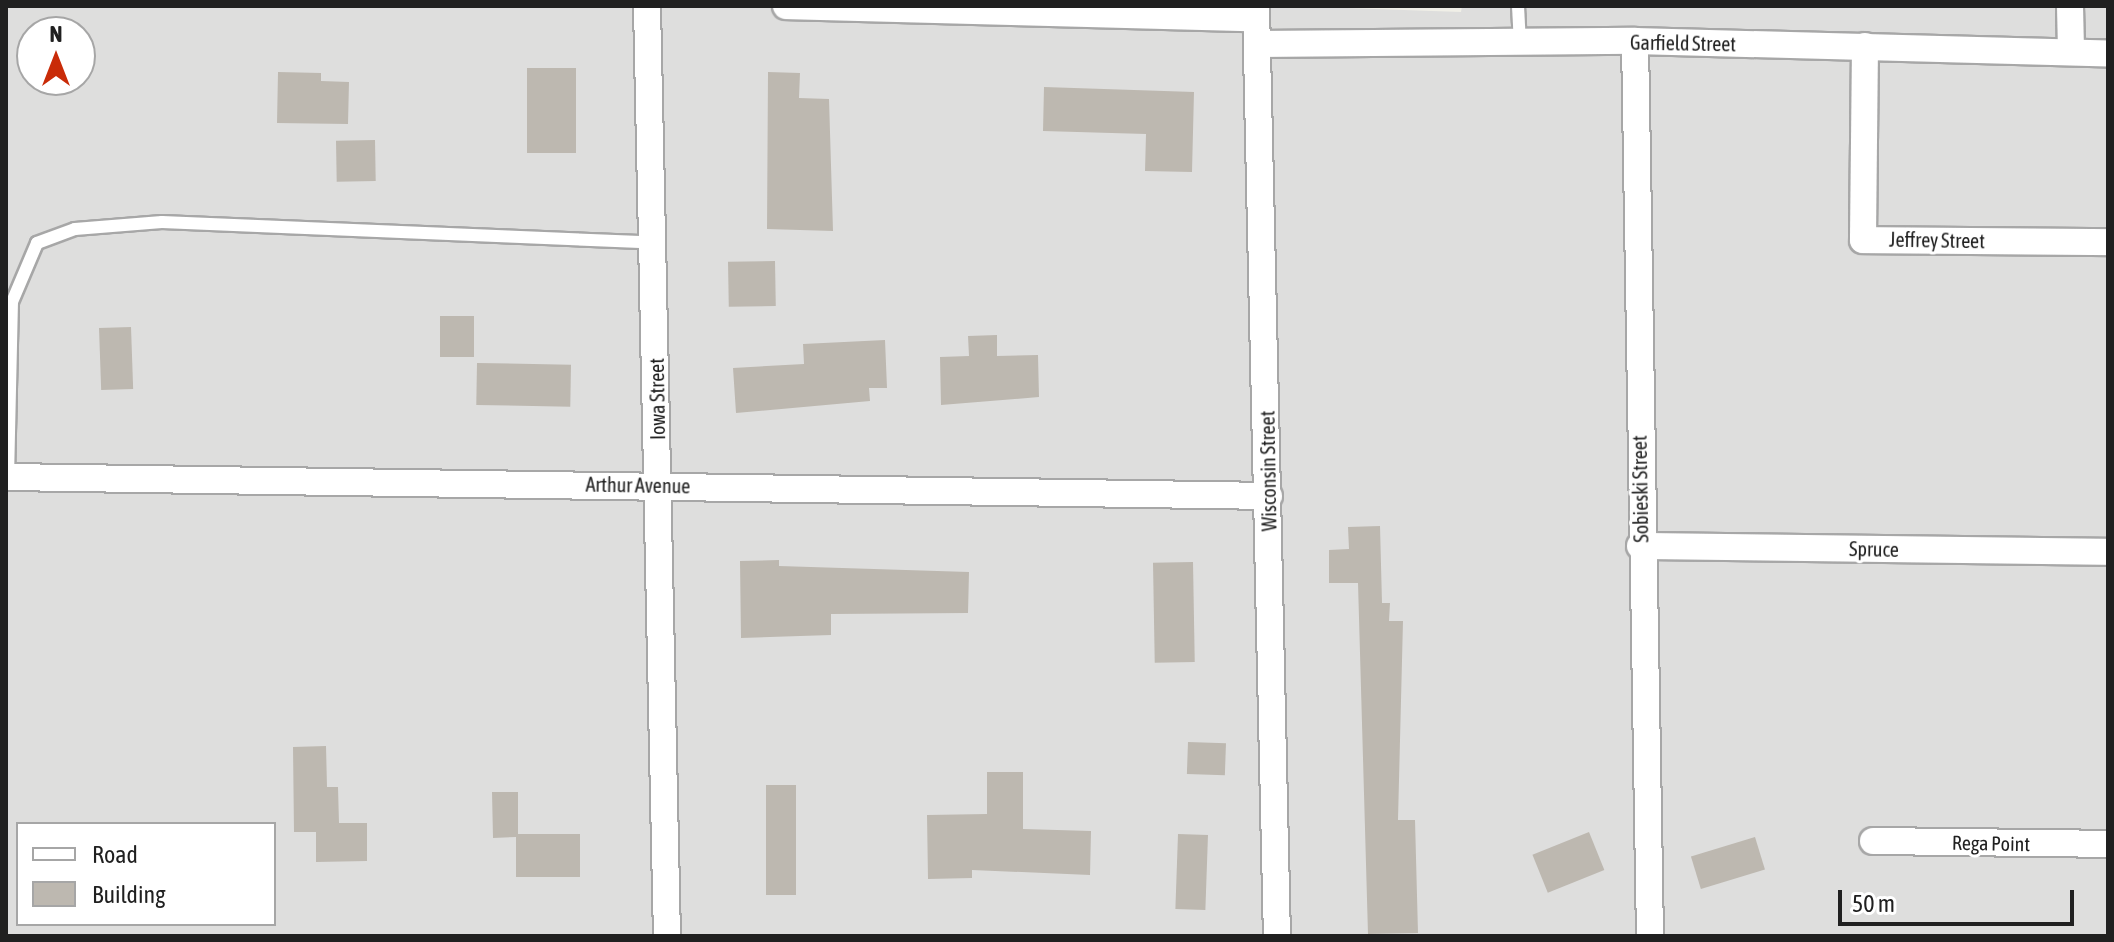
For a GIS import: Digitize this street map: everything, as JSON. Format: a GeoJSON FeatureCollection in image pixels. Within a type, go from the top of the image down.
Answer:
{"type":"FeatureCollection","features":[{"type":"Feature","properties":{"kind":"street","name":"Iowa Street"},"geometry":{"type":"LineString","coordinates":[[647,6],[667,936]]}},
{"type":"Feature","properties":{"kind":"street","name":"Garfield Street"},"geometry":{"type":"LineString","coordinates":[[786,6],[1257,23],[1520,42],[1635,41],[2108,53]]}},
{"type":"Feature","properties":{"kind":"street"},"geometry":{"type":"LineString","coordinates":[[2070,6],[2071,50]]}},
{"type":"Feature","properties":{"kind":"street","name":"Wisconsin Street"},"geometry":{"type":"LineString","coordinates":[[1257,23],[1277,936]]}},
{"type":"Feature","properties":{"kind":"street","name":"Sobieski Street"},"geometry":{"type":"LineString","coordinates":[[1635,41],[1640,546],[1650,936]]}},
{"type":"Feature","properties":{"kind":"street","name":"Jeffrey Street"},"geometry":{"type":"LineString","coordinates":[[1865,46],[1863,240],[2108,242]]}},
{"type":"Feature","properties":{"kind":"street","name":"Arthur Avenue"},"geometry":{"type":"LineString","coordinates":[[7,477],[1269,496]]}},
{"type":"Feature","properties":{"kind":"street","name":"Spruce"},"geometry":{"type":"LineString","coordinates":[[1640,546],[2108,552]]}},
{"type":"Feature","properties":{"kind":"street","name":"Rega Point"},"geometry":{"type":"LineString","coordinates":[[1873,841],[2108,844]]}},
{"type":"Feature","properties":{"kind":"lane"},"geometry":{"type":"LineString","coordinates":[[1518,6],[1520,42]]}},
{"type":"Feature","properties":{"kind":"lane"},"geometry":{"type":"LineString","coordinates":[[7,477],[12,302],[37,243],[75,229],[162,222],[653,243]]}},
{"type":"Feature","properties":{"kind":"shaded area"},"geometry":{"type":"Polygon","coordinates":[[[6,6],[1290,6],[1461,12],[1462,6],[2108,6],[2108,936],[6,936],[6,6]]]}},
{"type":"Feature","properties":{"kind":"building"},"geometry":{"type":"Polygon","coordinates":[[[527,68],[576,68],[576,153],[527,153],[527,68]]]}},
{"type":"Feature","properties":{"kind":"building"},"geometry":{"type":"Polygon","coordinates":[[[278,72],[321,73],[321,81],[349,82],[348,124],[277,123],[278,72]]]}},
{"type":"Feature","properties":{"kind":"building"},"geometry":{"type":"Polygon","coordinates":[[[768,72],[800,73],[799,98],[829,99],[833,231],[767,229],[768,72]]]}},
{"type":"Feature","properties":{"kind":"building"},"geometry":{"type":"Polygon","coordinates":[[[1044,87],[1194,92],[1192,172],[1145,171],[1146,134],[1043,131],[1044,87]]]}},
{"type":"Feature","properties":{"kind":"building"},"geometry":{"type":"Polygon","coordinates":[[[375,140],[376,181],[337,182],[336,141],[375,140]]]}},
{"type":"Feature","properties":{"kind":"building"},"geometry":{"type":"Polygon","coordinates":[[[775,261],[776,306],[729,307],[728,262],[775,261]]]}},
{"type":"Feature","properties":{"kind":"building"},"geometry":{"type":"Polygon","coordinates":[[[440,316],[474,316],[474,357],[440,357],[440,316]]]}},
{"type":"Feature","properties":{"kind":"building"},"geometry":{"type":"Polygon","coordinates":[[[131,327],[133,389],[101,390],[99,328],[131,327]]]}},
{"type":"Feature","properties":{"kind":"building"},"geometry":{"type":"Polygon","coordinates":[[[997,335],[997,356],[1038,355],[1039,397],[941,405],[940,357],[969,356],[968,336],[997,335]]]}},
{"type":"Feature","properties":{"kind":"building"},"geometry":{"type":"Polygon","coordinates":[[[885,340],[887,388],[869,388],[870,401],[736,413],[733,368],[804,364],[803,344],[885,340]]]}},
{"type":"Feature","properties":{"kind":"building"},"geometry":{"type":"Polygon","coordinates":[[[477,363],[571,365],[570,407],[476,405],[477,363]]]}},
{"type":"Feature","properties":{"kind":"building"},"geometry":{"type":"Polygon","coordinates":[[[1380,526],[1382,603],[1390,603],[1389,621],[1403,621],[1398,820],[1415,820],[1418,933],[1368,934],[1358,583],[1329,583],[1329,550],[1349,549],[1348,527],[1380,526]]]}},
{"type":"Feature","properties":{"kind":"building"},"geometry":{"type":"Polygon","coordinates":[[[779,560],[779,566],[969,572],[968,613],[831,614],[831,635],[741,638],[740,561],[779,560]]]}},
{"type":"Feature","properties":{"kind":"building"},"geometry":{"type":"Polygon","coordinates":[[[1193,562],[1195,662],[1155,663],[1153,563],[1193,562]]]}},
{"type":"Feature","properties":{"kind":"building"},"geometry":{"type":"Polygon","coordinates":[[[1188,742],[1226,743],[1225,775],[1187,774],[1188,742]]]}},
{"type":"Feature","properties":{"kind":"building"},"geometry":{"type":"Polygon","coordinates":[[[326,746],[327,787],[338,787],[339,823],[367,823],[367,861],[316,862],[316,832],[294,832],[293,747],[326,746]]]}},
{"type":"Feature","properties":{"kind":"building"},"geometry":{"type":"Polygon","coordinates":[[[987,772],[1023,772],[1023,829],[1091,831],[1090,875],[972,870],[972,878],[928,879],[927,815],[987,814],[987,772]]]}},
{"type":"Feature","properties":{"kind":"building"},"geometry":{"type":"Polygon","coordinates":[[[766,785],[796,785],[796,895],[766,895],[766,785]]]}},
{"type":"Feature","properties":{"kind":"building"},"geometry":{"type":"Polygon","coordinates":[[[492,792],[518,792],[518,834],[580,834],[580,877],[516,877],[516,837],[493,838],[492,792]]]}},
{"type":"Feature","properties":{"kind":"building"},"geometry":{"type":"Polygon","coordinates":[[[1589,832],[1604,870],[1548,893],[1532,855],[1589,832]]]}},
{"type":"Feature","properties":{"kind":"building"},"geometry":{"type":"Polygon","coordinates":[[[1178,834],[1208,835],[1205,910],[1175,909],[1178,834]]]}},
{"type":"Feature","properties":{"kind":"building"},"geometry":{"type":"Polygon","coordinates":[[[1755,837],[1765,870],[1701,889],[1691,857],[1755,837]]]}}]}
